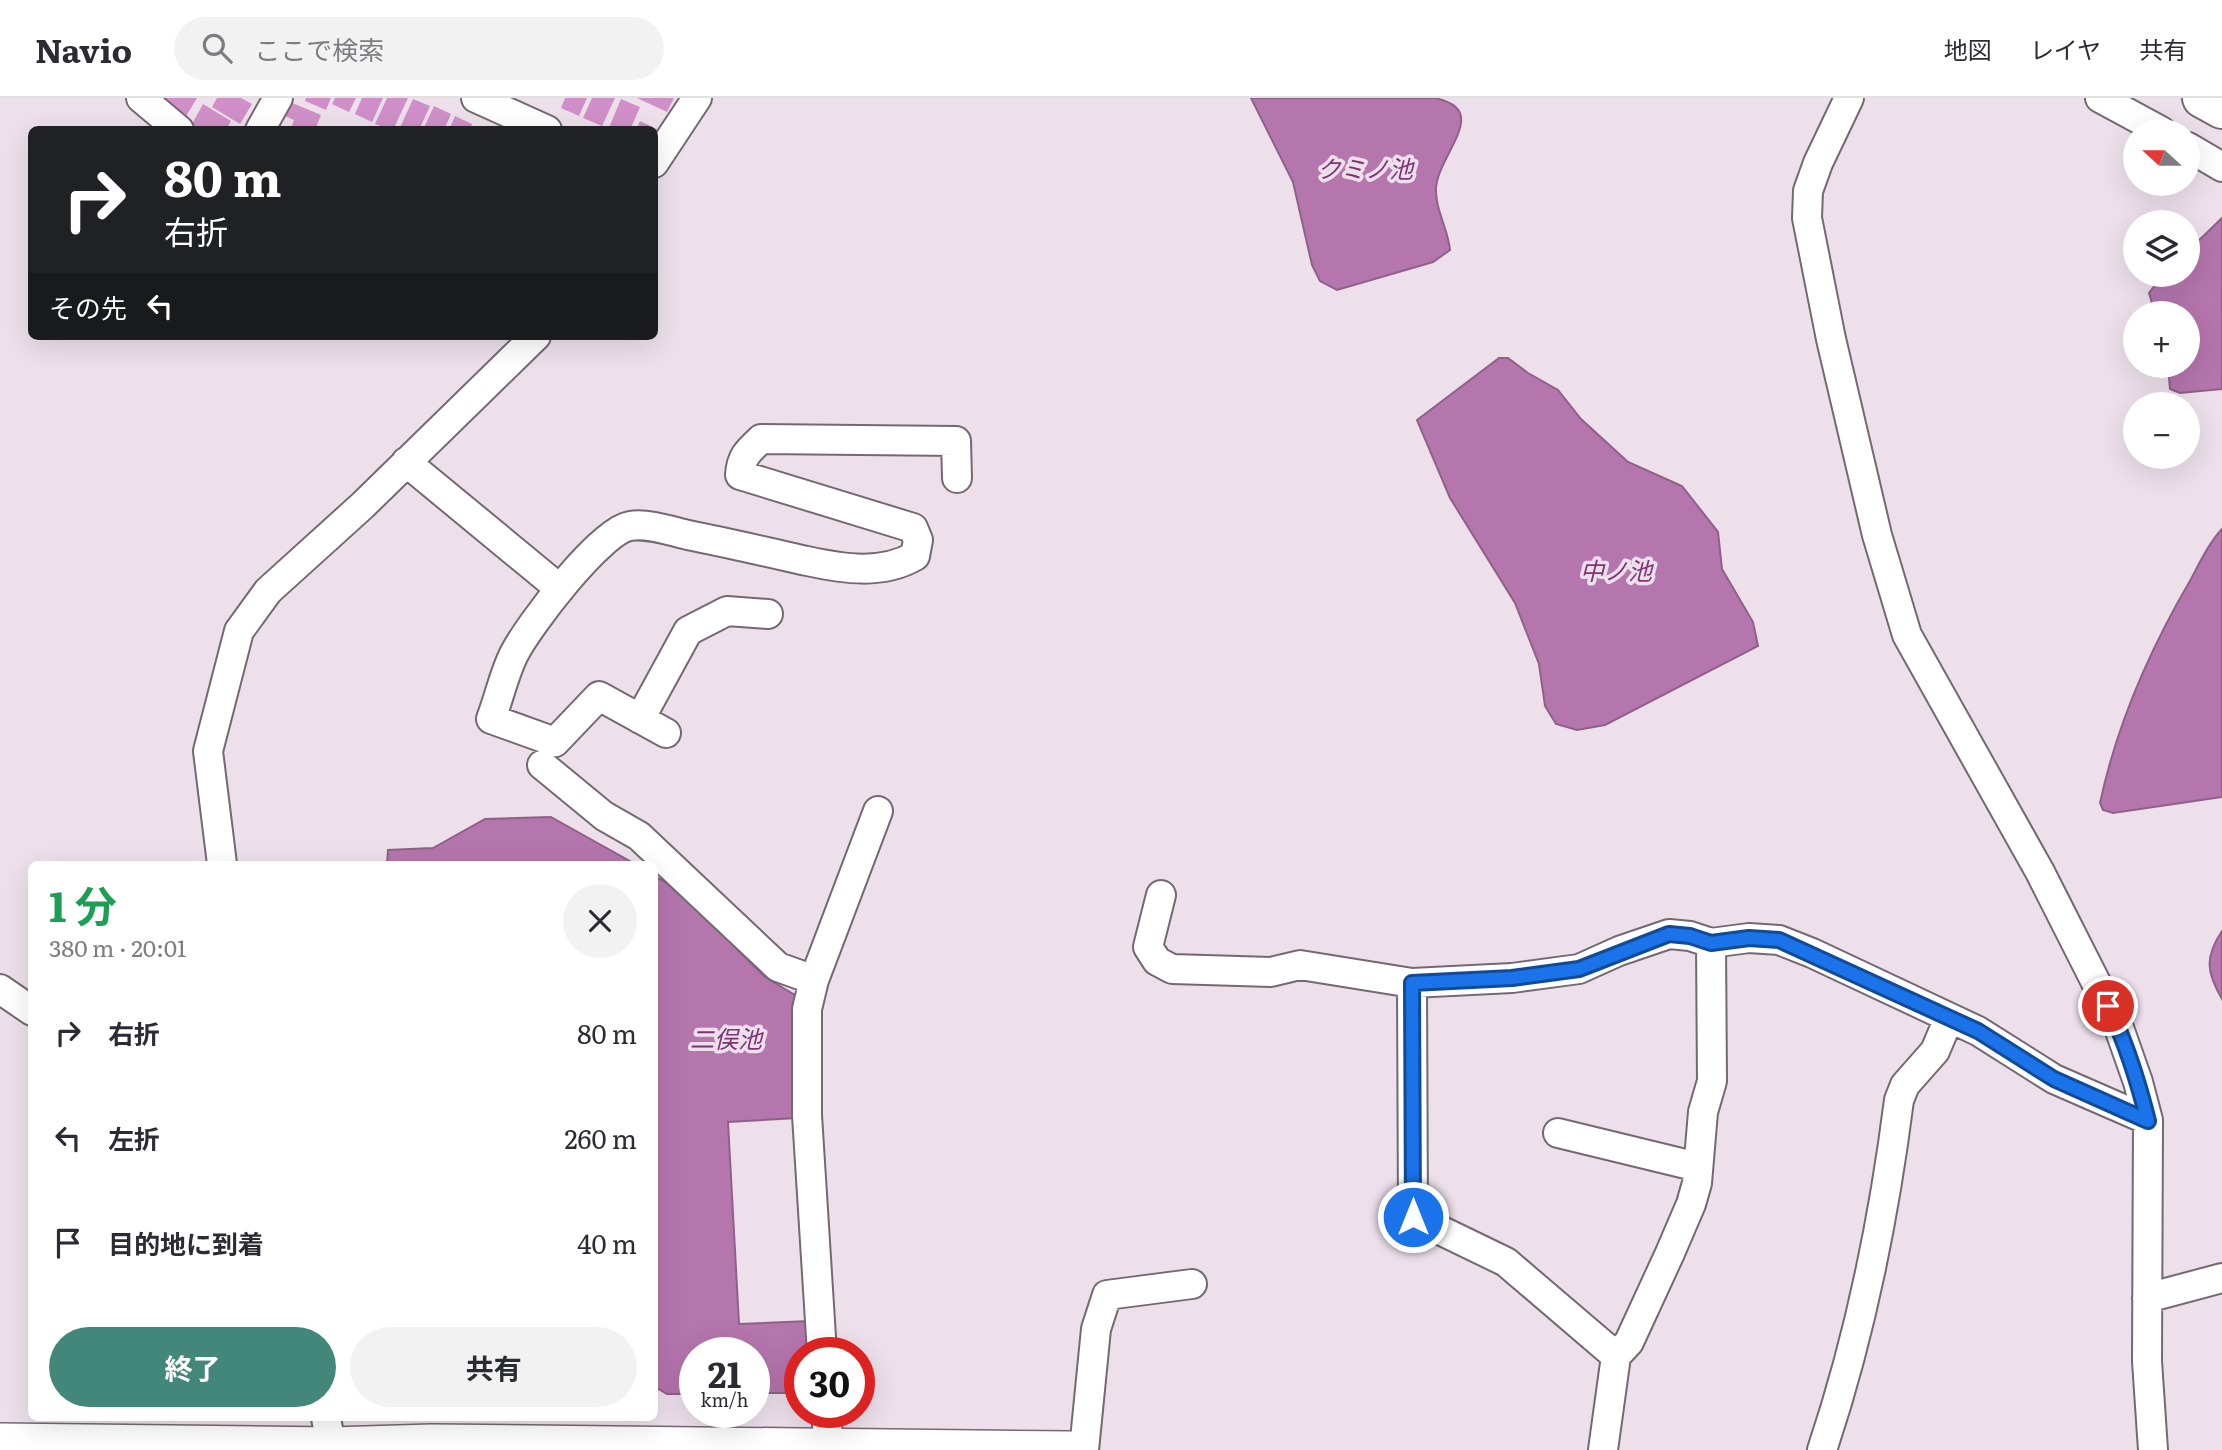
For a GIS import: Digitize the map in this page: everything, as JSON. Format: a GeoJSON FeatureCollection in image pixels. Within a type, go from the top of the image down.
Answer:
{"type":"FeatureCollection","features":[{"type":"Feature","properties":{"kind":"highway"},"geometry":{"type":"LineString","coordinates":[[2202,98],[2222,109]]}},
{"type":"Feature","properties":{"kind":"main road"},"geometry":{"type":"LineString","coordinates":[[0,1442],[330,1438],[432,1443],[829,1450],[1070,1450]]}},
{"type":"Feature","properties":{"kind":"street"},"geometry":{"type":"LineString","coordinates":[[141,98],[174,126]]}},
{"type":"Feature","properties":{"kind":"street"},"geometry":{"type":"LineString","coordinates":[[262,126],[278,98]]}},
{"type":"Feature","properties":{"kind":"street"},"geometry":{"type":"LineString","coordinates":[[477,98],[538,126]]}},
{"type":"Feature","properties":{"kind":"street"},"geometry":{"type":"LineString","coordinates":[[658,157],[697,98]]}},
{"type":"Feature","properties":{"kind":"street"},"geometry":{"type":"LineString","coordinates":[[1849,98],[1818,163],[1808,191],[1807,218],[1831,339],[1877,535],[1907,635],[2040,873],[2119,1028],[2138,1082],[2148,1121],[2147,1361],[2153,1450]]}},
{"type":"Feature","properties":{"kind":"street"},"geometry":{"type":"LineString","coordinates":[[2100,98],[2139,119]]}},
{"type":"Feature","properties":{"kind":"street"},"geometry":{"type":"LineString","coordinates":[[2200,154],[2222,167]]}},
{"type":"Feature","properties":{"kind":"street"},"geometry":{"type":"LineString","coordinates":[[222,861],[208,751],[239,631],[268,592],[532,340]]}},
{"type":"Feature","properties":{"kind":"street"},"geometry":{"type":"LineString","coordinates":[[666,733],[599,696],[555,742],[491,719],[513,657],[528,628],[560,589],[613,533],[631,526],[660,529],[823,564],[875,569],[898,565],[915,556],[918,540],[913,528],[740,475],[741,461],[761,439],[956,441],[957,478]]}},
{"type":"Feature","properties":{"kind":"street"},"geometry":{"type":"LineString","coordinates":[[406,463],[560,589]]}},
{"type":"Feature","properties":{"kind":"street"},"geometry":{"type":"LineString","coordinates":[[640,719],[688,631],[727,611],[768,614]]}},
{"type":"Feature","properties":{"kind":"street"},"geometry":{"type":"LineString","coordinates":[[542,765],[604,816],[639,836],[778,967],[814,980]]}},
{"type":"Feature","properties":{"kind":"street"},"geometry":{"type":"LineString","coordinates":[[821,1337],[807,1115],[807,1009],[814,980],[878,811]]}},
{"type":"Feature","properties":{"kind":"street"},"geometry":{"type":"LineString","coordinates":[[1161,895],[1148,947],[1157,961],[1172,969],[1270,972],[1300,965],[1412,983],[1512,978],[1579,969],[1669,934],[1690,936],[1711,943],[1749,938],[1779,940],[1978,1031],[2054,1079],[2148,1121]]}},
{"type":"Feature","properties":{"kind":"street"},"geometry":{"type":"LineString","coordinates":[[1603,1450],[1616,1356],[1629,1342],[1691,1204],[1698,1167],[1703,1112],[1712,1081],[1711,943]]}},
{"type":"Feature","properties":{"kind":"street"},"geometry":{"type":"LineString","coordinates":[[1412,983],[1413,1217],[1506,1262],[1616,1356]]}},
{"type":"Feature","properties":{"kind":"street"},"geometry":{"type":"LineString","coordinates":[[0,989],[28,1008]]}},
{"type":"Feature","properties":{"kind":"street"},"geometry":{"type":"LineString","coordinates":[[1822,1450],[1843,1388],[1880,1221],[1899,1100],[1905,1085],[1935,1051],[1949,1018]]}},
{"type":"Feature","properties":{"kind":"street"},"geometry":{"type":"LineString","coordinates":[[1558,1133],[1698,1167]]}},
{"type":"Feature","properties":{"kind":"street"},"geometry":{"type":"LineString","coordinates":[[2147,1298],[2222,1278]]}},
{"type":"Feature","properties":{"kind":"street"},"geometry":{"type":"LineString","coordinates":[[1084,1450],[1096,1329],[1107,1295],[1192,1284]]}},
{"type":"Feature","properties":{"kind":"street"},"geometry":{"type":"LineString","coordinates":[[827,1428],[829,1450]]}},
{"type":"Feature","properties":{"kind":"water","name":"クミノ池"},"geometry":{"type":"Polygon","coordinates":[[[1251,98],[1434,98],[1451,104],[1459,112],[1461,122],[1436,188],[1437,204],[1450,250],[1433,262],[1337,290],[1320,281],[1312,265],[1293,182],[1251,98]]]}},
{"type":"Feature","properties":{"kind":"water"},"geometry":{"type":"Polygon","coordinates":[[[2222,218],[2222,389],[2178,392],[2170,389],[2169,378],[2200,378],[2200,301],[2151,301],[2149,293],[2154,287],[2200,287],[2200,239],[2222,218]]]}},
{"type":"Feature","properties":{"kind":"water","name":"中ノ池"},"geometry":{"type":"Polygon","coordinates":[[[1499,358],[1508,358],[1558,390],[1581,419],[1628,462],[1682,486],[1718,532],[1722,569],[1753,622],[1758,646],[1605,725],[1577,730],[1556,724],[1545,706],[1539,664],[1515,603],[1450,498],[1417,420],[1499,358]]]}},
{"type":"Feature","properties":{"kind":"water"},"geometry":{"type":"Polygon","coordinates":[[[2222,529],[2222,797],[2113,813],[2103,810],[2100,803],[2107,773],[2136,687],[2176,605],[2205,553],[2222,529]]]}},
{"type":"Feature","properties":{"kind":"water"},"geometry":{"type":"Polygon","coordinates":[[[551,817],[630,861],[387,861],[388,850],[433,848],[485,819],[551,817]]]}},
{"type":"Feature","properties":{"kind":"water","name":"二俣池"},"geometry":{"type":"Polygon","coordinates":[[[658,878],[675,887],[765,977],[800,998],[797,1118],[728,1122],[739,1324],[809,1321],[809,1337],[784,1337],[784,1393],[770,1393],[770,1337],[679,1337],[679,1394],[667,1394],[658,1389],[658,878]]]}},
{"type":"Feature","properties":{"kind":"water"},"geometry":{"type":"Polygon","coordinates":[[[2222,931],[2222,999],[2213,981],[2210,958],[2222,931]]]}},
{"type":"Feature","properties":{"kind":"building"},"geometry":{"type":"Polygon","coordinates":[[[158,98],[197,98],[185,118],[158,98]]]}},
{"type":"Feature","properties":{"kind":"building"},"geometry":{"type":"Polygon","coordinates":[[[217,98],[241,98],[252,104],[240,124],[212,107],[217,98]]]}},
{"type":"Feature","properties":{"kind":"building"},"geometry":{"type":"Polygon","coordinates":[[[306,98],[331,98],[326,110],[305,101],[306,98]]]}},
{"type":"Feature","properties":{"kind":"building"},"geometry":{"type":"Polygon","coordinates":[[[335,98],[356,98],[349,112],[332,104],[335,98]]]}},
{"type":"Feature","properties":{"kind":"building"},"geometry":{"type":"Polygon","coordinates":[[[362,98],[383,98],[372,122],[355,114],[362,98]]]}},
{"type":"Feature","properties":{"kind":"building"},"geometry":{"type":"Polygon","coordinates":[[[387,98],[408,98],[395,126],[375,124],[387,98]]]}},
{"type":"Feature","properties":{"kind":"building"},"geometry":{"type":"Polygon","coordinates":[[[565,98],[587,98],[579,116],[561,108],[565,98]]]}},
{"type":"Feature","properties":{"kind":"building"},"geometry":{"type":"Polygon","coordinates":[[[592,98],[615,98],[602,126],[583,118],[592,98]]]}},
{"type":"Feature","properties":{"kind":"building"},"geometry":{"type":"Polygon","coordinates":[[[637,98],[674,98],[667,112],[637,98]]]}},
{"type":"Feature","properties":{"kind":"building"},"geometry":{"type":"Polygon","coordinates":[[[413,99],[430,106],[421,126],[401,126],[413,99]]]}},
{"type":"Feature","properties":{"kind":"building"},"geometry":{"type":"Polygon","coordinates":[[[621,99],[640,107],[632,126],[610,126],[621,99]]]}},
{"type":"Feature","properties":{"kind":"building"},"geometry":{"type":"Polygon","coordinates":[[[290,102],[321,115],[317,126],[292,126],[294,120],[285,116],[290,102]]]}},
{"type":"Feature","properties":{"kind":"building"},"geometry":{"type":"Polygon","coordinates":[[[203,104],[231,121],[228,126],[192,124],[203,104]]]}},
{"type":"Feature","properties":{"kind":"building"},"geometry":{"type":"Polygon","coordinates":[[[434,106],[451,114],[446,126],[425,126],[434,106]]]}},
{"type":"Feature","properties":{"kind":"building"},"geometry":{"type":"Polygon","coordinates":[[[455,116],[472,124],[471,126],[451,126],[455,116]]]}},
{"type":"Feature","properties":{"kind":"building"},"geometry":{"type":"Polygon","coordinates":[[[640,121],[651,126],[638,126],[640,121]]]}},
{"type":"Feature","properties":{"kind":"route"},"geometry":{"type":"LineString","coordinates":[[1413,1217],[1412,983],[1512,978],[1579,969],[1619,951],[1669,934],[1690,936],[1711,943],[1749,938],[1779,940],[1978,1031],[2054,1079],[2148,1121],[2138,1082],[2119,1028],[2108,1006]]}}]}
